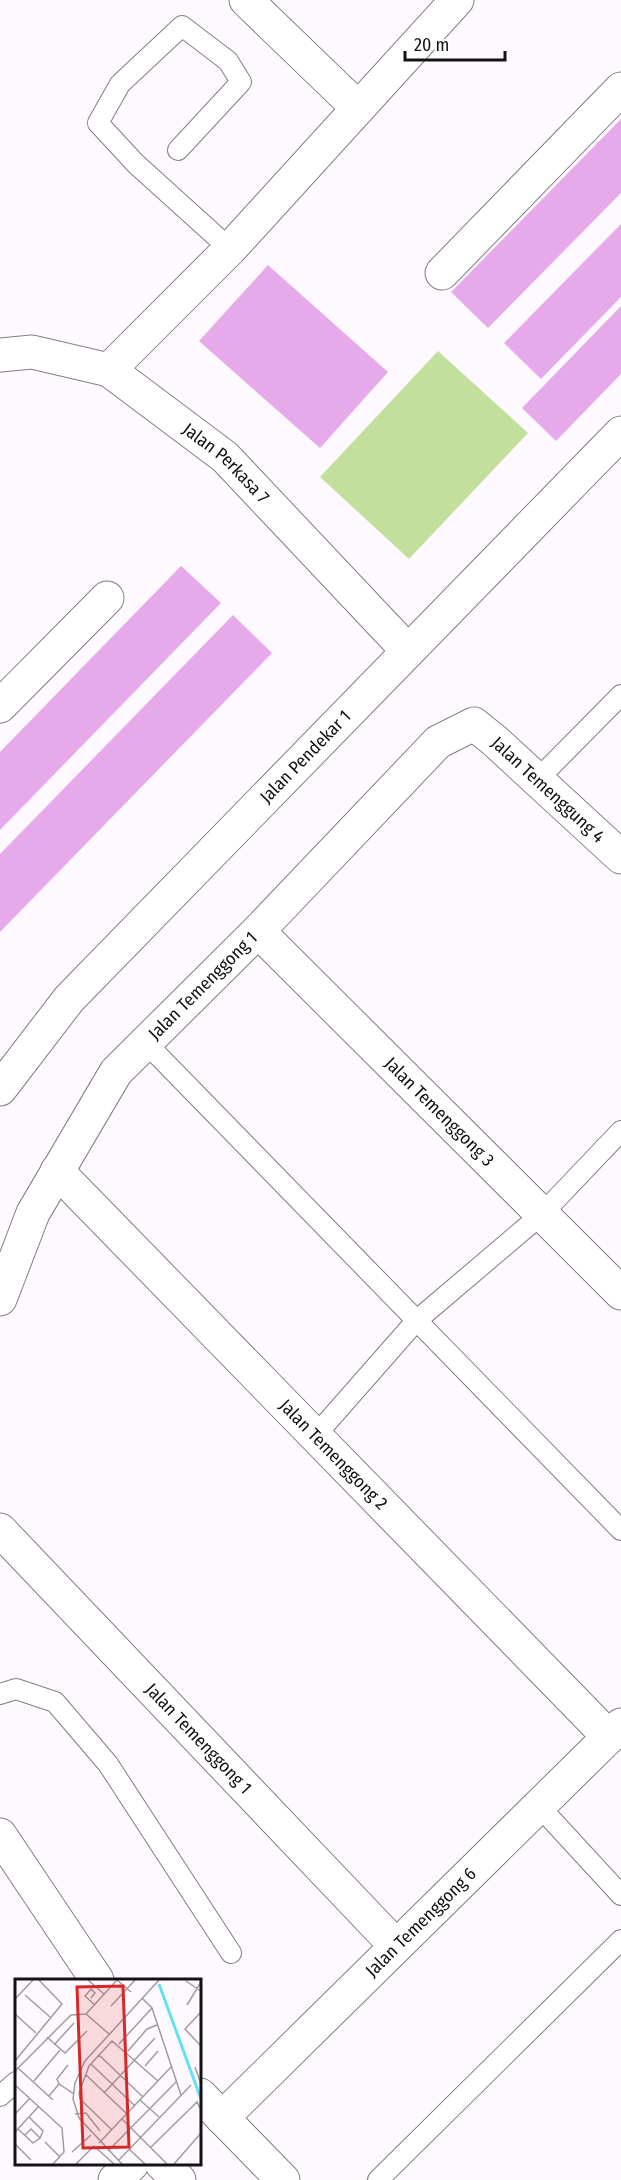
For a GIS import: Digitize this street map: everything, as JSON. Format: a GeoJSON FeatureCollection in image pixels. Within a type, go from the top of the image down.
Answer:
{"type":"FeatureCollection","features":[{"type":"Feature","properties":{"kind":"street"},"geometry":{"type":"LineString","coordinates":[[246,0],[358,108]]}},
{"type":"Feature","properties":{"kind":"street"},"geometry":{"type":"LineString","coordinates":[[109,370],[230,249],[457,0]]}},
{"type":"Feature","properties":{"kind":"street"},"geometry":{"type":"LineString","coordinates":[[442,273],[621,89]]}},
{"type":"Feature","properties":{"kind":"street","name":"Jalan Perkasa 7"},"geometry":{"type":"LineString","coordinates":[[0,355],[32,352],[109,370],[225,457],[408,651]]}},
{"type":"Feature","properties":{"kind":"street","name":"Jalan Pendekar 1"},"geometry":{"type":"LineString","coordinates":[[0,1089],[69,999],[621,433]]}},
{"type":"Feature","properties":{"kind":"street"},"geometry":{"type":"LineString","coordinates":[[0,706],[107,598]]}},
{"type":"Feature","properties":{"kind":"street","name":"Jalan Temenggung 4"},"geometry":{"type":"LineString","coordinates":[[474,724],[621,857]]}},
{"type":"Feature","properties":{"kind":"street","name":"Jalan Temenggong 1"},"geometry":{"type":"LineString","coordinates":[[0,1299],[33,1213],[116,1072],[258,931],[438,742],[474,724]]}},
{"type":"Feature","properties":{"kind":"street","name":"Jalan Temenggong 3"},"geometry":{"type":"LineString","coordinates":[[258,931],[621,1293]]}},
{"type":"Feature","properties":{"kind":"street","name":"Jalan Temenggong 2"},"geometry":{"type":"LineString","coordinates":[[57,1171],[315,1436],[615,1731]]}},
{"type":"Feature","properties":{"kind":"street","name":"Jalan Temenggong 1"},"geometry":{"type":"LineString","coordinates":[[0,1530],[396,1946]]}},
{"type":"Feature","properties":{"kind":"street","name":"Jalan Temenggong 6"},"geometry":{"type":"LineString","coordinates":[[222,2118],[615,1731]]}},
{"type":"Feature","properties":{"kind":"street"},"geometry":{"type":"LineString","coordinates":[[0,1835],[96,1979]]}},
{"type":"Feature","properties":{"kind":"street"},"geometry":{"type":"LineString","coordinates":[[201,2096],[283,2180]]}},
{"type":"Feature","properties":{"kind":"street"},"geometry":{"type":"LineString","coordinates":[[115,2180],[130,2165]]}},
{"type":"Feature","properties":{"kind":"street"},"geometry":{"type":"LineString","coordinates":[[164,2165],[179,2180]]}},
{"type":"Feature","properties":{"kind":"lane"},"geometry":{"type":"LineString","coordinates":[[178,150],[241,82],[228,61],[182,26],[120,84],[98,123],[136,164],[230,249]]}},
{"type":"Feature","properties":{"kind":"lane"},"geometry":{"type":"LineString","coordinates":[[536,781],[621,695]]}},
{"type":"Feature","properties":{"kind":"lane"},"geometry":{"type":"LineString","coordinates":[[146,1042],[621,1530]]}},
{"type":"Feature","properties":{"kind":"lane"},"geometry":{"type":"LineString","coordinates":[[315,1436],[416,1321],[542,1214],[621,1131]]}},
{"type":"Feature","properties":{"kind":"lane"},"geometry":{"type":"LineString","coordinates":[[0,1694],[16,1689],[55,1702],[108,1764],[231,1953]]}},
{"type":"Feature","properties":{"kind":"lane"},"geometry":{"type":"LineString","coordinates":[[539,1806],[621,1895]]}},
{"type":"Feature","properties":{"kind":"lane"},"geometry":{"type":"LineString","coordinates":[[378,2180],[621,1940]]}},
{"type":"Feature","properties":{"kind":"lane"},"geometry":{"type":"LineString","coordinates":[[0,2096],[15,2083]]}},
{"type":"Feature","properties":{"kind":"green space"},"geometry":{"type":"Polygon","coordinates":[[[438,351],[528,433],[409,559],[320,477],[438,351]]]}},
{"type":"Feature","properties":{"kind":"building"},"geometry":{"type":"Polygon","coordinates":[[[621,119],[621,193],[488,328],[451,292],[621,119]]]}},
{"type":"Feature","properties":{"kind":"building"},"geometry":{"type":"Polygon","coordinates":[[[621,224],[621,297],[541,379],[504,343],[621,224]]]}},
{"type":"Feature","properties":{"kind":"building"},"geometry":{"type":"Polygon","coordinates":[[[268,265],[388,372],[320,448],[199,341],[268,265]]]}},
{"type":"Feature","properties":{"kind":"building"},"geometry":{"type":"Polygon","coordinates":[[[621,306],[621,374],[556,441],[522,408],[621,306]]]}},
{"type":"Feature","properties":{"kind":"building"},"geometry":{"type":"Polygon","coordinates":[[[181,566],[221,603],[0,830],[0,752],[181,566]]]}},
{"type":"Feature","properties":{"kind":"building"},"geometry":{"type":"Polygon","coordinates":[[[233,615],[272,653],[0,932],[0,854],[233,615]]]}}]}
